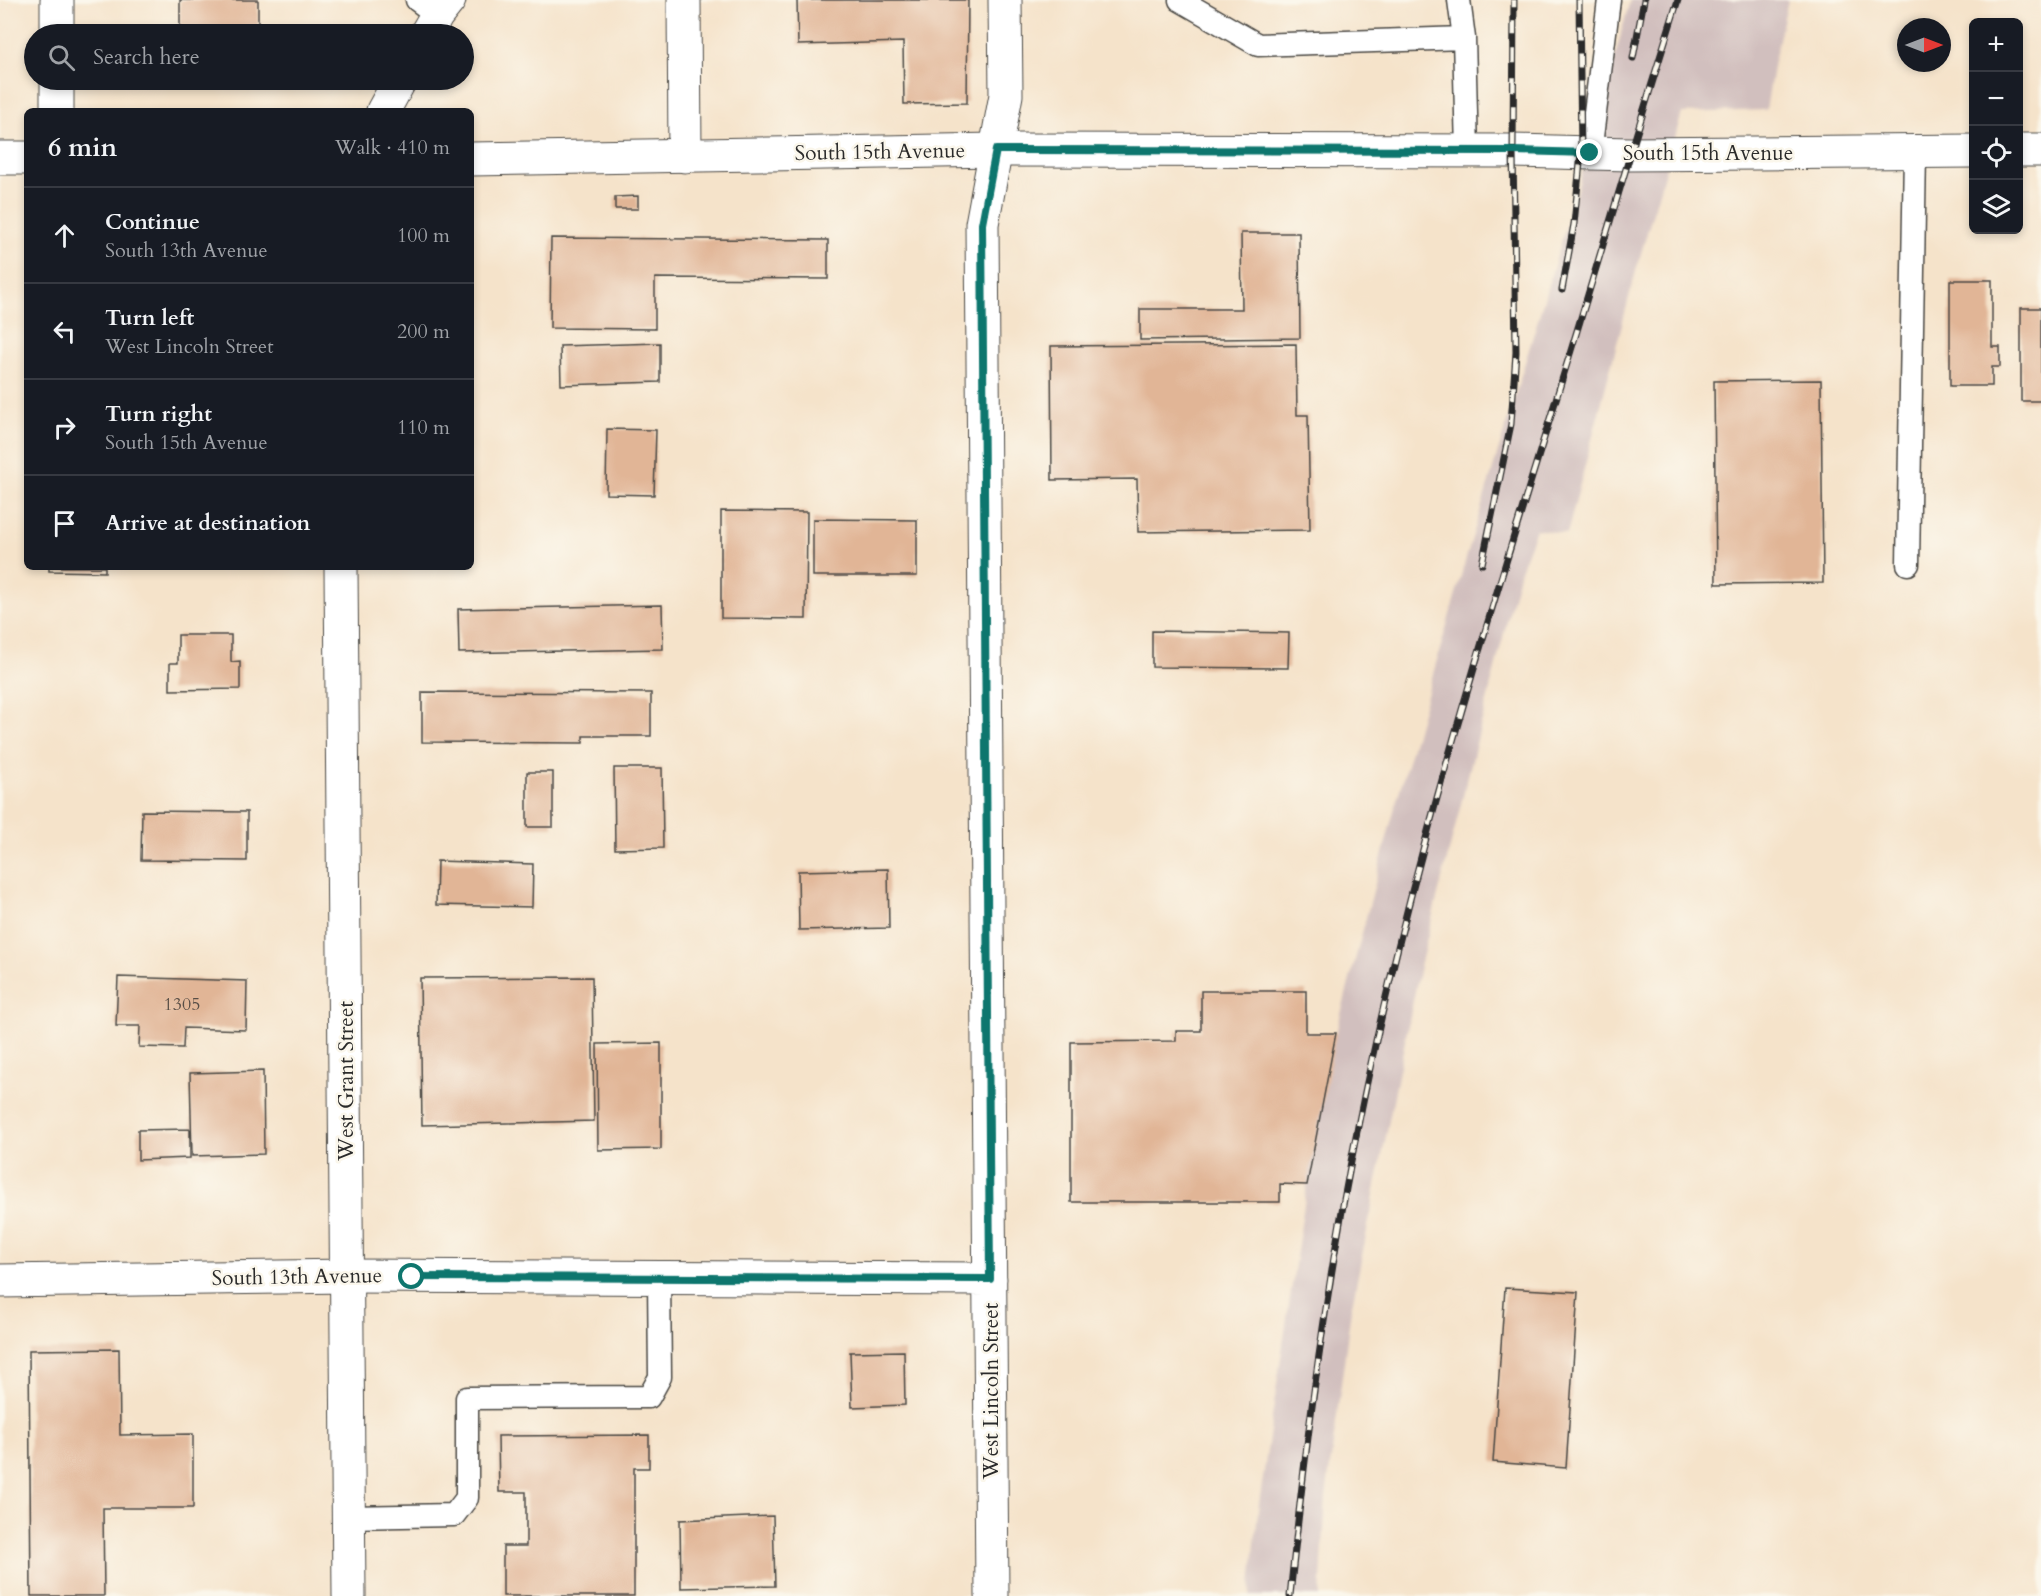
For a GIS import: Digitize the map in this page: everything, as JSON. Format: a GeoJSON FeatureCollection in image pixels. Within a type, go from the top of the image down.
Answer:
{"type":"FeatureCollection","features":[{"type":"Feature","properties":{"kind":"street"},"geometry":{"type":"LineString","coordinates":[[57,0],[57,24]]}},
{"type":"Feature","properties":{"kind":"street"},"geometry":{"type":"LineString","coordinates":[[684,0],[685,156]]}},
{"type":"Feature","properties":{"kind":"street","name":"West Lincoln Street"},"geometry":{"type":"LineString","coordinates":[[992,1596],[982,224],[1006,95],[1005,0]]}},
{"type":"Feature","properties":{"kind":"street"},"geometry":{"type":"LineString","coordinates":[[57,90],[57,108]]}},
{"type":"Feature","properties":{"kind":"street"},"geometry":{"type":"LineString","coordinates":[[385,108],[395,90]]}},
{"type":"Feature","properties":{"kind":"street","name":"South 15th Avenue"},"geometry":{"type":"LineString","coordinates":[[474,159],[996,150],[1590,153],[1969,151]]}},
{"type":"Feature","properties":{"kind":"street"},"geometry":{"type":"LineString","coordinates":[[2023,150],[2041,150]]}},
{"type":"Feature","properties":{"kind":"street"},"geometry":{"type":"LineString","coordinates":[[0,158],[24,158]]}},
{"type":"Feature","properties":{"kind":"street","name":"West Grant Street"},"geometry":{"type":"LineString","coordinates":[[341,570],[349,1596]]}},
{"type":"Feature","properties":{"kind":"street","name":"South 13th Avenue"},"geometry":{"type":"LineString","coordinates":[[0,1281],[347,1276],[990,1279]]}},
{"type":"Feature","properties":{"kind":"lane"},"geometry":{"type":"LineString","coordinates":[[1180,0],[1258,45],[1464,38]]}},
{"type":"Feature","properties":{"kind":"lane"},"geometry":{"type":"LineString","coordinates":[[1459,0],[1464,38],[1467,151]]}},
{"type":"Feature","properties":{"kind":"lane"},"geometry":{"type":"LineString","coordinates":[[1590,153],[1610,0]]}},
{"type":"Feature","properties":{"kind":"lane"},"geometry":{"type":"LineString","coordinates":[[1908,564],[1915,152]]}},
{"type":"Feature","properties":{"kind":"lane"},"geometry":{"type":"LineString","coordinates":[[349,1517],[454,1515],[467,1498],[467,1398],[650,1397],[660,1377],[659,1278]]}},
{"type":"Feature","properties":{"kind":"shaded area"},"geometry":{"type":"Polygon","coordinates":[[[1630,0],[1788,0],[1766,110],[1682,113],[1637,267],[1567,534],[1536,529],[1520,570],[1420,966],[1351,1310],[1326,1496],[1320,1596],[1250,1596],[1258,1511],[1307,1185],[1336,1033],[1395,807],[1467,555],[1599,117],[1630,0]]]}},
{"type":"Feature","properties":{"kind":"building"},"geometry":{"type":"Polygon","coordinates":[[[180,0],[258,0],[258,24],[180,24],[180,0]]]}},
{"type":"Feature","properties":{"kind":"building"},"geometry":{"type":"Polygon","coordinates":[[[797,0],[968,0],[967,103],[904,104],[903,42],[798,45],[797,0]]]}},
{"type":"Feature","properties":{"kind":"building"},"geometry":{"type":"Polygon","coordinates":[[[638,196],[638,209],[615,209],[615,197],[638,196]]]}},
{"type":"Feature","properties":{"kind":"building"},"geometry":{"type":"Polygon","coordinates":[[[1241,233],[1299,233],[1300,338],[1140,340],[1140,309],[1242,309],[1241,233]]]}},
{"type":"Feature","properties":{"kind":"building"},"geometry":{"type":"Polygon","coordinates":[[[551,238],[828,240],[828,279],[655,278],[655,329],[550,328],[551,238]]]}},
{"type":"Feature","properties":{"kind":"building"},"geometry":{"type":"Polygon","coordinates":[[[1950,280],[1992,280],[1992,347],[2000,347],[2000,367],[1992,367],[1992,386],[1950,386],[1950,280]]]}},
{"type":"Feature","properties":{"kind":"building"},"geometry":{"type":"Polygon","coordinates":[[[2021,308],[2041,308],[2041,401],[2021,401],[2021,308]]]}},
{"type":"Feature","properties":{"kind":"building"},"geometry":{"type":"Polygon","coordinates":[[[660,343],[660,382],[561,385],[560,346],[660,343]]]}},
{"type":"Feature","properties":{"kind":"building"},"geometry":{"type":"Polygon","coordinates":[[[1296,344],[1297,415],[1308,415],[1310,530],[1138,532],[1137,479],[1052,480],[1051,346],[1296,344]]]}},
{"type":"Feature","properties":{"kind":"building"},"geometry":{"type":"Polygon","coordinates":[[[1821,380],[1823,583],[1716,584],[1714,381],[1821,380]]]}},
{"type":"Feature","properties":{"kind":"building"},"geometry":{"type":"Polygon","coordinates":[[[607,429],[656,430],[654,495],[606,494],[607,429]]]}},
{"type":"Feature","properties":{"kind":"building"},"geometry":{"type":"Polygon","coordinates":[[[721,511],[807,512],[806,619],[721,618],[721,511]]]}},
{"type":"Feature","properties":{"kind":"building"},"geometry":{"type":"Polygon","coordinates":[[[813,519],[917,520],[917,576],[813,576],[813,519]]]}},
{"type":"Feature","properties":{"kind":"building"},"geometry":{"type":"Polygon","coordinates":[[[105,570],[105,572],[49,571],[105,570]]]}},
{"type":"Feature","properties":{"kind":"building"},"geometry":{"type":"Polygon","coordinates":[[[662,605],[663,649],[459,653],[458,609],[662,605]]]}},
{"type":"Feature","properties":{"kind":"building"},"geometry":{"type":"Polygon","coordinates":[[[1152,631],[1289,633],[1288,668],[1152,667],[1152,631]]]}},
{"type":"Feature","properties":{"kind":"building"},"geometry":{"type":"Polygon","coordinates":[[[178,635],[231,635],[231,662],[240,661],[240,689],[170,690],[170,663],[178,663],[178,635]]]}},
{"type":"Feature","properties":{"kind":"building"},"geometry":{"type":"Polygon","coordinates":[[[422,692],[651,693],[651,736],[583,736],[583,743],[422,742],[422,692]]]}},
{"type":"Feature","properties":{"kind":"building"},"geometry":{"type":"Polygon","coordinates":[[[614,768],[662,768],[663,848],[615,849],[614,768]]]}},
{"type":"Feature","properties":{"kind":"building"},"geometry":{"type":"Polygon","coordinates":[[[527,772],[553,772],[553,827],[527,827],[527,772]]]}},
{"type":"Feature","properties":{"kind":"building"},"geometry":{"type":"Polygon","coordinates":[[[142,811],[247,812],[247,861],[141,860],[142,811]]]}},
{"type":"Feature","properties":{"kind":"building"},"geometry":{"type":"Polygon","coordinates":[[[437,861],[533,864],[532,907],[436,905],[437,861]]]}},
{"type":"Feature","properties":{"kind":"building"},"geometry":{"type":"Polygon","coordinates":[[[888,869],[889,928],[799,930],[798,871],[888,869]]]}},
{"type":"Feature","properties":{"kind":"building"},"geometry":{"type":"Polygon","coordinates":[[[118,977],[247,981],[246,1030],[184,1028],[183,1048],[139,1047],[140,1026],[116,1026],[118,977]]]}},
{"type":"Feature","properties":{"kind":"building"},"geometry":{"type":"Polygon","coordinates":[[[592,977],[594,1121],[422,1125],[420,978],[592,977]]]}},
{"type":"Feature","properties":{"kind":"building"},"geometry":{"type":"Polygon","coordinates":[[[1201,991],[1306,991],[1306,1033],[1336,1033],[1307,1185],[1280,1184],[1280,1202],[1071,1202],[1071,1042],[1176,1041],[1176,1031],[1201,1031],[1201,991]]]}},
{"type":"Feature","properties":{"kind":"building"},"geometry":{"type":"Polygon","coordinates":[[[661,1043],[661,1149],[598,1150],[597,1044],[661,1043]]]}},
{"type":"Feature","properties":{"kind":"building"},"geometry":{"type":"Polygon","coordinates":[[[263,1071],[264,1154],[192,1156],[190,1073],[263,1071]]]}},
{"type":"Feature","properties":{"kind":"building"},"geometry":{"type":"Polygon","coordinates":[[[190,1129],[190,1158],[138,1160],[138,1130],[190,1129]]]}},
{"type":"Feature","properties":{"kind":"building"},"geometry":{"type":"Polygon","coordinates":[[[1505,1288],[1578,1292],[1566,1468],[1493,1462],[1505,1288]]]}},
{"type":"Feature","properties":{"kind":"building"},"geometry":{"type":"Polygon","coordinates":[[[119,1349],[120,1435],[193,1434],[193,1508],[103,1508],[104,1596],[31,1596],[29,1350],[119,1349]]]}},
{"type":"Feature","properties":{"kind":"building"},"geometry":{"type":"Polygon","coordinates":[[[904,1351],[905,1405],[852,1407],[850,1352],[904,1351]]]}},
{"type":"Feature","properties":{"kind":"building"},"geometry":{"type":"Polygon","coordinates":[[[649,1435],[649,1468],[634,1468],[634,1596],[503,1596],[503,1546],[526,1546],[526,1492],[499,1492],[498,1436],[649,1435]]]}},
{"type":"Feature","properties":{"kind":"building"},"geometry":{"type":"Polygon","coordinates":[[[773,1516],[775,1586],[681,1588],[680,1520],[773,1516]]]}},
{"type":"Feature","properties":{"kind":"railway"},"geometry":{"type":"LineString","coordinates":[[1482,564],[1511,424],[1516,352],[1513,151],[1514,0]]}},
{"type":"Feature","properties":{"kind":"railway"},"geometry":{"type":"LineString","coordinates":[[1562,290],[1574,224],[1581,153],[1579,0]]}},
{"type":"Feature","properties":{"kind":"railway"},"geometry":{"type":"LineString","coordinates":[[1633,58],[1644,0]]}},
{"type":"Feature","properties":{"kind":"railway"},"geometry":{"type":"LineString","coordinates":[[1290,1596],[1310,1417],[1327,1299],[1359,1121],[1400,938],[1475,666],[1678,0]]}},
{"type":"Feature","properties":{"kind":"route"},"geometry":{"type":"LineString","coordinates":[[412,1277],[990,1279],[982,224],[996,150],[1590,153]]}}]}
